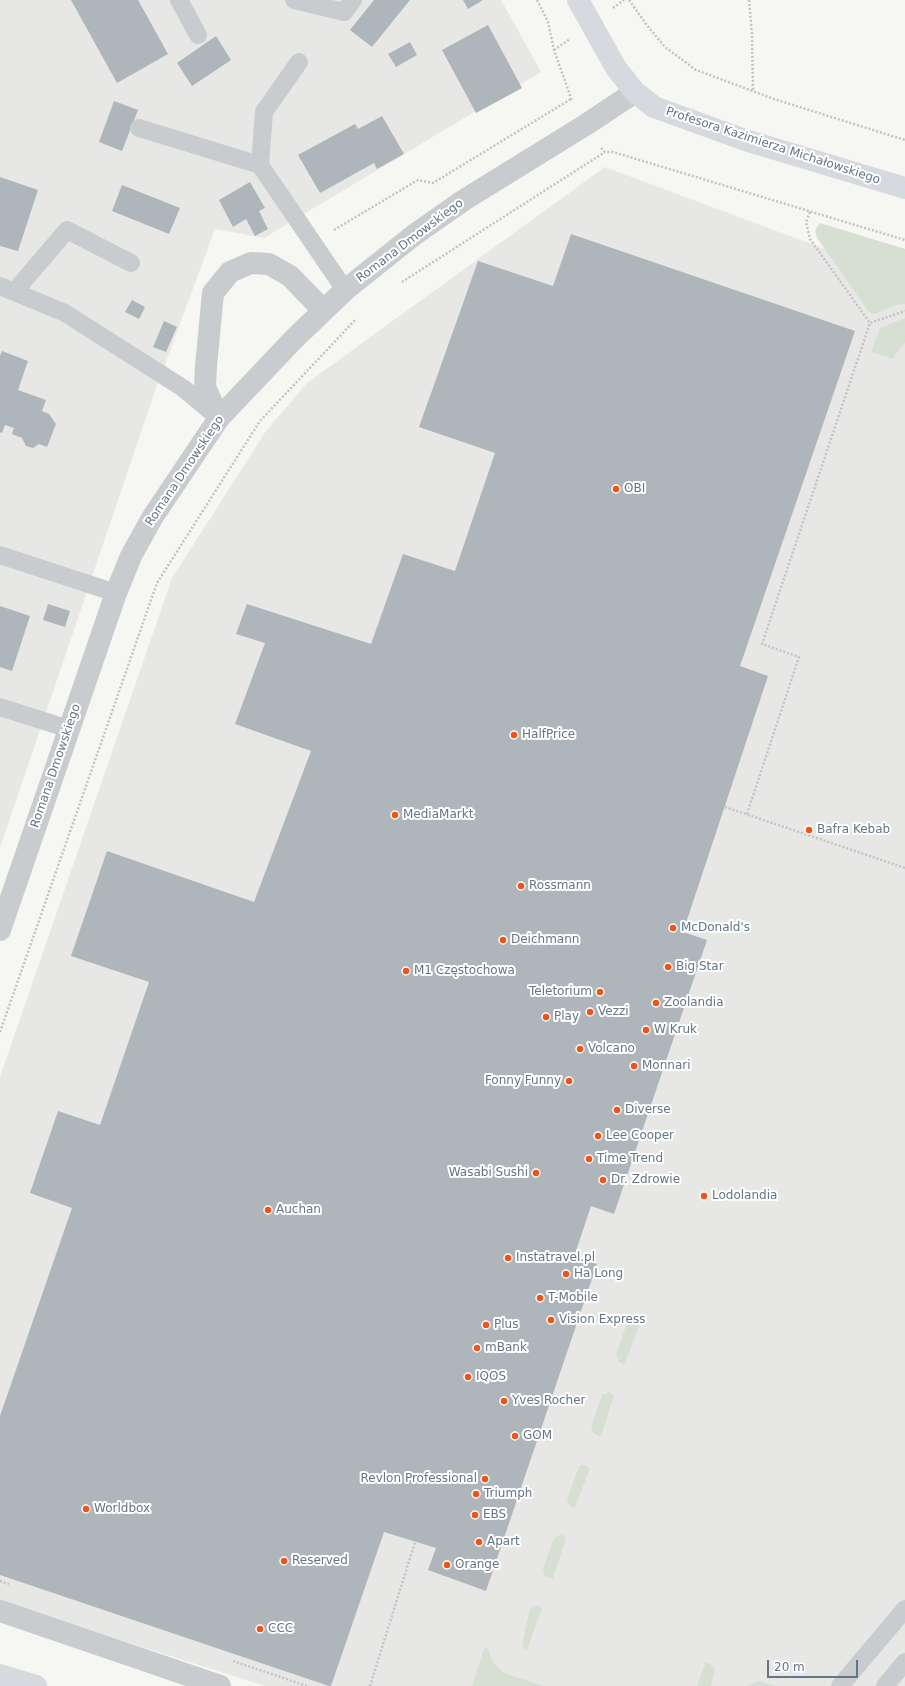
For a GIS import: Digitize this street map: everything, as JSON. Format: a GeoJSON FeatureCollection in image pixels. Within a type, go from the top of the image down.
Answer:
{"type":"FeatureCollection","features":[{"type":"Feature","properties":{"kind":"street","name":"Profesora Kazimierza Michałowskiego"},"geometry":{"type":"LineString","coordinates":[[578,0],[616,68],[635,92],[654,107],[745,140],[905,188]]}},
{"type":"Feature","properties":{"kind":"street","name":"Romana Dmowskiego"},"geometry":{"type":"LineString","coordinates":[[0,930],[116,593],[131,556],[152,518],[219,418],[262,371],[323,310],[345,290],[414,235],[464,200],[587,124],[635,92]]}},
{"type":"Feature","properties":{"kind":"street"},"geometry":{"type":"LineString","coordinates":[[219,418],[205,387],[206,366],[213,293],[230,272],[251,263],[269,264],[290,276],[323,310]]}},
{"type":"Feature","properties":{"kind":"street"},"geometry":{"type":"LineString","coordinates":[[0,1611],[220,1686]]}},
{"type":"Feature","properties":{"kind":"street"},"geometry":{"type":"LineString","coordinates":[[0,1675],[36,1686]]}},
{"type":"Feature","properties":{"kind":"lane"},"geometry":{"type":"LineString","coordinates":[[179,0],[198,35]]}},
{"type":"Feature","properties":{"kind":"lane"},"geometry":{"type":"LineString","coordinates":[[294,0],[344,12],[353,0]]}},
{"type":"Feature","properties":{"kind":"lane"},"geometry":{"type":"LineString","coordinates":[[260,165],[264,112],[299,62]]}},
{"type":"Feature","properties":{"kind":"lane"},"geometry":{"type":"LineString","coordinates":[[139,128],[260,165],[345,290]]}},
{"type":"Feature","properties":{"kind":"lane"},"geometry":{"type":"LineString","coordinates":[[131,263],[67,230],[7,289],[66,314],[183,388],[219,418]]}},
{"type":"Feature","properties":{"kind":"lane"},"geometry":{"type":"LineString","coordinates":[[0,555],[116,593]]}},
{"type":"Feature","properties":{"kind":"lane"},"geometry":{"type":"LineString","coordinates":[[0,706],[69,729]]}},
{"type":"Feature","properties":{"kind":"lane"},"geometry":{"type":"LineString","coordinates":[[840,1686],[905,1609]]}},
{"type":"Feature","properties":{"kind":"lane"},"geometry":{"type":"LineString","coordinates":[[885,1686],[905,1662]]}},
{"type":"Feature","properties":{"kind":"path"},"geometry":{"type":"LineString","coordinates":[[537,0],[548,22],[554,50],[574,104]]}},
{"type":"Feature","properties":{"kind":"path"},"geometry":{"type":"LineString","coordinates":[[609,11],[624,0]]}},
{"type":"Feature","properties":{"kind":"path"},"geometry":{"type":"LineString","coordinates":[[629,0],[665,47],[696,70],[843,122],[905,140]]}},
{"type":"Feature","properties":{"kind":"path"},"geometry":{"type":"LineString","coordinates":[[749,0],[754,91]]}},
{"type":"Feature","properties":{"kind":"path"},"geometry":{"type":"LineString","coordinates":[[554,50],[574,36]]}},
{"type":"Feature","properties":{"kind":"path"},"geometry":{"type":"LineString","coordinates":[[313,242],[418,180],[433,183],[571,98]]}},
{"type":"Feature","properties":{"kind":"path"},"geometry":{"type":"LineString","coordinates":[[598,144],[605,152],[620,155],[905,240]]}},
{"type":"Feature","properties":{"kind":"path"},"geometry":{"type":"LineString","coordinates":[[398,284],[605,152]]}},
{"type":"Feature","properties":{"kind":"path"},"geometry":{"type":"LineString","coordinates":[[810,212],[806,222],[810,239],[870,323]]}},
{"type":"Feature","properties":{"kind":"path"},"geometry":{"type":"LineString","coordinates":[[870,323],[905,311]]}},
{"type":"Feature","properties":{"kind":"path"},"geometry":{"type":"LineString","coordinates":[[0,1032],[157,583],[260,421],[358,318]]}},
{"type":"Feature","properties":{"kind":"path"},"geometry":{"type":"LineString","coordinates":[[747,814],[800,657],[762,644],[870,323]]}},
{"type":"Feature","properties":{"kind":"path"},"geometry":{"type":"LineString","coordinates":[[725,807],[905,868]]}},
{"type":"Feature","properties":{"kind":"path"},"geometry":{"type":"LineString","coordinates":[[370,1686],[415,1542]]}},
{"type":"Feature","properties":{"kind":"shaded area"},"geometry":{"type":"Polygon","coordinates":[[[0,0],[501,0],[541,72],[264,238],[215,229],[154,394],[0,848],[0,0]]]}},
{"type":"Feature","properties":{"kind":"shaded area"},"geometry":{"type":"Polygon","coordinates":[[[605,167],[905,279],[905,1686],[265,1686],[0,1602],[0,1077],[172,578],[266,431],[307,383],[605,167]]]}},
{"type":"Feature","properties":{"kind":"shaded area"},"geometry":{"type":"Polygon","coordinates":[[[820,223],[905,249],[905,304],[896,305],[875,314],[869,312],[817,238],[815,230],[820,223]]]}},
{"type":"Feature","properties":{"kind":"shaded area"},"geometry":{"type":"Polygon","coordinates":[[[905,318],[905,343],[893,359],[871,352],[880,328],[905,318]]]}},
{"type":"Feature","properties":{"kind":"shaded area"},"geometry":{"type":"Polygon","coordinates":[[[631,1321],[640,1324],[624,1365],[619,1362],[616,1355],[627,1323],[631,1321]]]}},
{"type":"Feature","properties":{"kind":"shaded area"},"geometry":{"type":"Polygon","coordinates":[[[609,1392],[614,1395],[601,1436],[599,1436],[594,1434],[591,1427],[602,1395],[609,1392]]]}},
{"type":"Feature","properties":{"kind":"shaded area"},"geometry":{"type":"Polygon","coordinates":[[[581,1465],[585,1465],[590,1468],[575,1508],[569,1506],[567,1500],[578,1468],[581,1465]]]}},
{"type":"Feature","properties":{"kind":"shaded area"},"geometry":{"type":"Polygon","coordinates":[[[561,1534],[566,1538],[553,1578],[551,1579],[545,1576],[543,1569],[554,1538],[561,1534]]]}},
{"type":"Feature","properties":{"kind":"shaded area"},"geometry":{"type":"Polygon","coordinates":[[[537,1605],[542,1609],[527,1650],[522,1644],[530,1609],[537,1605]]]}},
{"type":"Feature","properties":{"kind":"shaded area"},"geometry":{"type":"Polygon","coordinates":[[[487,1647],[493,1662],[504,1673],[543,1686],[472,1686],[484,1649],[487,1647]]]}},
{"type":"Feature","properties":{"kind":"shaded area"},"geometry":{"type":"Polygon","coordinates":[[[706,1662],[714,1667],[715,1672],[711,1686],[697,1686],[705,1663],[706,1662]]]}},
{"type":"Feature","properties":{"kind":"shaded area"},"geometry":{"type":"Polygon","coordinates":[[[758,1681],[762,1682],[776,1686],[747,1686],[758,1681]]]}},
{"type":"Feature","properties":{"kind":"building"},"geometry":{"type":"Polygon","coordinates":[[[71,0],[138,0],[168,54],[117,83],[71,0]]]}},
{"type":"Feature","properties":{"kind":"building"},"geometry":{"type":"Polygon","coordinates":[[[374,0],[410,0],[372,47],[350,30],[374,0]]]}},
{"type":"Feature","properties":{"kind":"building"},"geometry":{"type":"Polygon","coordinates":[[[463,0],[483,0],[468,9],[463,0]]]}},
{"type":"Feature","properties":{"kind":"building"},"geometry":{"type":"Polygon","coordinates":[[[488,25],[522,88],[476,113],[442,50],[488,25]]]}},
{"type":"Feature","properties":{"kind":"building"},"geometry":{"type":"Polygon","coordinates":[[[216,36],[231,60],[192,86],[177,63],[216,36]]]}},
{"type":"Feature","properties":{"kind":"building"},"geometry":{"type":"Polygon","coordinates":[[[410,42],[417,55],[396,67],[388,54],[410,42]]]}},
{"type":"Feature","properties":{"kind":"building"},"geometry":{"type":"Polygon","coordinates":[[[114,101],[138,110],[122,151],[99,142],[114,101]]]}},
{"type":"Feature","properties":{"kind":"building"},"geometry":{"type":"Polygon","coordinates":[[[382,116],[404,154],[377,169],[374,163],[320,193],[298,155],[355,124],[358,129],[382,116]]]}},
{"type":"Feature","properties":{"kind":"building"},"geometry":{"type":"Polygon","coordinates":[[[0,177],[38,190],[18,251],[0,246],[0,177]]]}},
{"type":"Feature","properties":{"kind":"building"},"geometry":{"type":"Polygon","coordinates":[[[250,182],[265,208],[259,211],[268,229],[255,236],[246,219],[233,227],[219,200],[250,182]]]}},
{"type":"Feature","properties":{"kind":"building"},"geometry":{"type":"Polygon","coordinates":[[[122,185],[180,208],[169,234],[112,211],[122,185]]]}},
{"type":"Feature","properties":{"kind":"building","name":"M1 Częstochowa"},"geometry":{"type":"Polygon","coordinates":[[[571,234],[855,331],[740,666],[768,676],[683,932],[707,940],[614,1214],[591,1206],[574,1257],[597,1264],[486,1591],[428,1570],[436,1548],[384,1532],[331,1686],[329,1686],[0,1575],[0,1416],[72,1208],[30,1193],[58,1111],[100,1125],[149,982],[71,956],[107,851],[254,902],[311,751],[235,724],[265,643],[236,634],[247,604],[371,644],[403,554],[455,571],[495,453],[419,427],[478,261],[553,286],[571,234]]]}},
{"type":"Feature","properties":{"kind":"building"},"geometry":{"type":"Polygon","coordinates":[[[132,300],[145,307],[139,319],[125,312],[132,300]]]}},
{"type":"Feature","properties":{"kind":"building"},"geometry":{"type":"Polygon","coordinates":[[[164,321],[177,327],[166,352],[153,347],[164,321]]]}},
{"type":"Feature","properties":{"kind":"building"},"geometry":{"type":"Polygon","coordinates":[[[2,351],[28,361],[18,390],[46,400],[42,411],[49,414],[56,424],[47,447],[39,444],[33,448],[26,446],[22,438],[12,434],[14,428],[5,425],[2,433],[0,432],[0,356],[2,351]]]}},
{"type":"Feature","properties":{"kind":"building"},"geometry":{"type":"Polygon","coordinates":[[[48,604],[70,611],[65,627],[43,620],[48,604]]]}},
{"type":"Feature","properties":{"kind":"building"},"geometry":{"type":"Polygon","coordinates":[[[0,606],[30,616],[12,671],[0,667],[0,606]]]}},
{"type":"Feature","properties":{"kind":"place","name":"OBI"},"geometry":{"type":"Point","coordinates":[616,489]}},
{"type":"Feature","properties":{"kind":"place","name":"HalfPrice"},"geometry":{"type":"Point","coordinates":[514,735]}},
{"type":"Feature","properties":{"kind":"place","name":"MediaMarkt"},"geometry":{"type":"Point","coordinates":[395,815]}},
{"type":"Feature","properties":{"kind":"place","name":"Bafra Kebab"},"geometry":{"type":"Point","coordinates":[809,830]}},
{"type":"Feature","properties":{"kind":"place","name":"Rossmann"},"geometry":{"type":"Point","coordinates":[521,886]}},
{"type":"Feature","properties":{"kind":"place","name":"McDonald's"},"geometry":{"type":"Point","coordinates":[673,928]}},
{"type":"Feature","properties":{"kind":"place","name":"Deichmann"},"geometry":{"type":"Point","coordinates":[503,940]}},
{"type":"Feature","properties":{"kind":"place","name":"Big Star"},"geometry":{"type":"Point","coordinates":[668,967]}},
{"type":"Feature","properties":{"kind":"place","name":"M1 Częstochowa"},"geometry":{"type":"Point","coordinates":[406,971]}},
{"type":"Feature","properties":{"kind":"place","name":"Teletorium"},"geometry":{"type":"Point","coordinates":[600,992]}},
{"type":"Feature","properties":{"kind":"place","name":"Zoolandia"},"geometry":{"type":"Point","coordinates":[656,1003]}},
{"type":"Feature","properties":{"kind":"place","name":"Vezzi"},"geometry":{"type":"Point","coordinates":[590,1012]}},
{"type":"Feature","properties":{"kind":"place","name":"Play"},"geometry":{"type":"Point","coordinates":[546,1017]}},
{"type":"Feature","properties":{"kind":"place","name":"W Kruk"},"geometry":{"type":"Point","coordinates":[646,1030]}},
{"type":"Feature","properties":{"kind":"place","name":"Volcano"},"geometry":{"type":"Point","coordinates":[580,1049]}},
{"type":"Feature","properties":{"kind":"place","name":"Monnari"},"geometry":{"type":"Point","coordinates":[634,1066]}},
{"type":"Feature","properties":{"kind":"place","name":"Fonny Funny"},"geometry":{"type":"Point","coordinates":[569,1081]}},
{"type":"Feature","properties":{"kind":"place","name":"Diverse"},"geometry":{"type":"Point","coordinates":[617,1110]}},
{"type":"Feature","properties":{"kind":"place","name":"Lee Cooper"},"geometry":{"type":"Point","coordinates":[598,1136]}},
{"type":"Feature","properties":{"kind":"place","name":"Time Trend"},"geometry":{"type":"Point","coordinates":[589,1159]}},
{"type":"Feature","properties":{"kind":"place","name":"Wasabi Sushi"},"geometry":{"type":"Point","coordinates":[536,1173]}},
{"type":"Feature","properties":{"kind":"place","name":"Dr. Zdrowie"},"geometry":{"type":"Point","coordinates":[603,1180]}},
{"type":"Feature","properties":{"kind":"place","name":"Lodolandia"},"geometry":{"type":"Point","coordinates":[704,1196]}},
{"type":"Feature","properties":{"kind":"place","name":"Auchan"},"geometry":{"type":"Point","coordinates":[268,1210]}},
{"type":"Feature","properties":{"kind":"place","name":"Instatravel.pl"},"geometry":{"type":"Point","coordinates":[508,1258]}},
{"type":"Feature","properties":{"kind":"place","name":"Ha Long"},"geometry":{"type":"Point","coordinates":[566,1274]}},
{"type":"Feature","properties":{"kind":"place","name":"T-Mobile"},"geometry":{"type":"Point","coordinates":[540,1298]}},
{"type":"Feature","properties":{"kind":"place","name":"Vision Express"},"geometry":{"type":"Point","coordinates":[551,1320]}},
{"type":"Feature","properties":{"kind":"place","name":"Plus"},"geometry":{"type":"Point","coordinates":[486,1325]}},
{"type":"Feature","properties":{"kind":"place","name":"mBank"},"geometry":{"type":"Point","coordinates":[477,1348]}},
{"type":"Feature","properties":{"kind":"place","name":"IQOS"},"geometry":{"type":"Point","coordinates":[468,1377]}},
{"type":"Feature","properties":{"kind":"place","name":"Yves Rocher"},"geometry":{"type":"Point","coordinates":[504,1401]}},
{"type":"Feature","properties":{"kind":"place","name":"GOM"},"geometry":{"type":"Point","coordinates":[515,1436]}},
{"type":"Feature","properties":{"kind":"place","name":"Revlon Professional"},"geometry":{"type":"Point","coordinates":[485,1479]}},
{"type":"Feature","properties":{"kind":"place","name":"Triumph"},"geometry":{"type":"Point","coordinates":[476,1494]}},
{"type":"Feature","properties":{"kind":"place","name":"Worldbox"},"geometry":{"type":"Point","coordinates":[86,1509]}},
{"type":"Feature","properties":{"kind":"place","name":"EBS"},"geometry":{"type":"Point","coordinates":[475,1515]}},
{"type":"Feature","properties":{"kind":"place","name":"Apart"},"geometry":{"type":"Point","coordinates":[479,1542]}},
{"type":"Feature","properties":{"kind":"place","name":"Reserved"},"geometry":{"type":"Point","coordinates":[284,1561]}},
{"type":"Feature","properties":{"kind":"place","name":"Orange"},"geometry":{"type":"Point","coordinates":[447,1565]}},
{"type":"Feature","properties":{"kind":"place","name":"CCC"},"geometry":{"type":"Point","coordinates":[260,1629]}}]}
